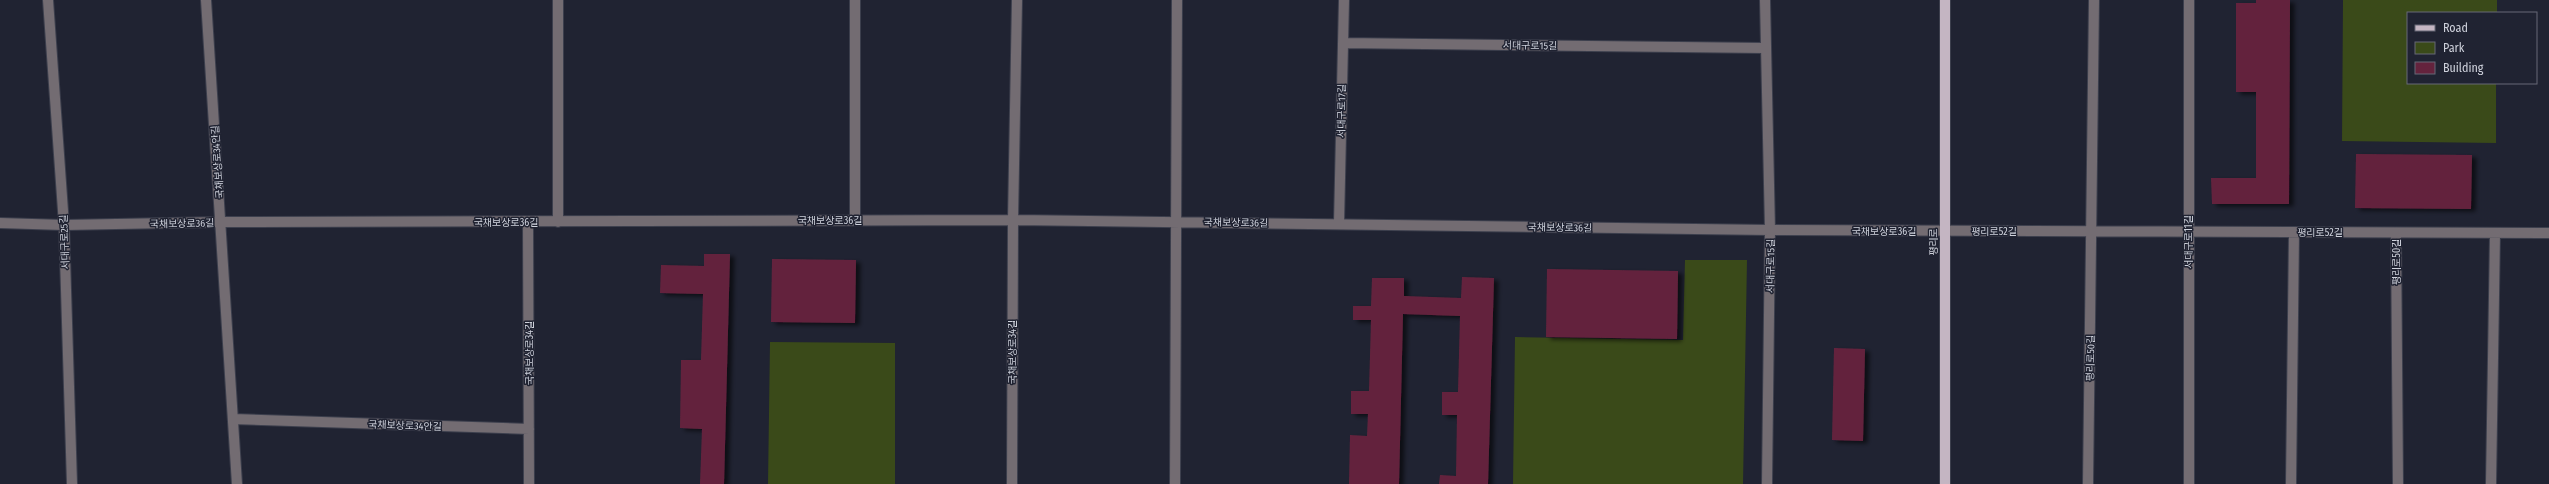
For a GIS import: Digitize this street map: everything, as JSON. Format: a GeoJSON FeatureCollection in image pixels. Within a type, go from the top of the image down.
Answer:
{"type":"FeatureCollection","features":[{"type":"Feature","properties":{"kind":"main road","name":"평리로"},"geometry":{"type":"LineString","coordinates":[[1945,0],[1946,484]]}},
{"type":"Feature","properties":{"kind":"street","name":"서대구로25길"},"geometry":{"type":"LineString","coordinates":[[48,0],[64,225],[72,484]]}},
{"type":"Feature","properties":{"kind":"street","name":"국채보상로34안길"},"geometry":{"type":"LineString","coordinates":[[206,0],[222,222],[237,484]]}},
{"type":"Feature","properties":{"kind":"street"},"geometry":{"type":"LineString","coordinates":[[558,0],[558,222]]}},
{"type":"Feature","properties":{"kind":"street"},"geometry":{"type":"LineString","coordinates":[[855,0],[855,219]]}},
{"type":"Feature","properties":{"kind":"street"},"geometry":{"type":"LineString","coordinates":[[1013,220],[1017,0]]}},
{"type":"Feature","properties":{"kind":"street"},"geometry":{"type":"LineString","coordinates":[[1175,484],[1177,0]]}},
{"type":"Feature","properties":{"kind":"street","name":"서대구로17길"},"geometry":{"type":"LineString","coordinates":[[1339,223],[1344,0]]}},
{"type":"Feature","properties":{"kind":"street","name":"서대구로15길"},"geometry":{"type":"LineString","coordinates":[[1765,0],[1764,48],[1770,230],[1767,484]]}},
{"type":"Feature","properties":{"kind":"street"},"geometry":{"type":"LineString","coordinates":[[2091,231],[2094,0]]}},
{"type":"Feature","properties":{"kind":"street","name":"서대구로11길"},"geometry":{"type":"LineString","coordinates":[[2188,484],[2190,0]]}},
{"type":"Feature","properties":{"kind":"street","name":"서대구로15길"},"geometry":{"type":"LineString","coordinates":[[1343,43],[1764,48]]}},
{"type":"Feature","properties":{"kind":"street","name":"국채보상로36길"},"geometry":{"type":"LineString","coordinates":[[0,223],[64,225],[222,222],[558,222],[855,219],[1175,221],[1770,230],[1945,231]]}},
{"type":"Feature","properties":{"kind":"street","name":"국채보상로34길"},"geometry":{"type":"LineString","coordinates":[[1012,484],[1013,220]]}},
{"type":"Feature","properties":{"kind":"street","name":"국채보상로34길"},"geometry":{"type":"LineString","coordinates":[[528,222],[529,484]]}},
{"type":"Feature","properties":{"kind":"street","name":"평리로52길"},"geometry":{"type":"LineString","coordinates":[[1945,231],[2549,233]]}},
{"type":"Feature","properties":{"kind":"street","name":"평리로50길"},"geometry":{"type":"LineString","coordinates":[[2088,484],[2091,231]]}},
{"type":"Feature","properties":{"kind":"street"},"geometry":{"type":"LineString","coordinates":[[2292,484],[2294,232]]}},
{"type":"Feature","properties":{"kind":"street","name":"평리로50길"},"geometry":{"type":"LineString","coordinates":[[2396,233],[2398,484]]}},
{"type":"Feature","properties":{"kind":"street"},"geometry":{"type":"LineString","coordinates":[[2491,484],[2495,233]]}},
{"type":"Feature","properties":{"kind":"street","name":"국채보상로34안길"},"geometry":{"type":"LineString","coordinates":[[233,419],[529,429]]}},
{"type":"Feature","properties":{"kind":"green space"},"geometry":{"type":"Polygon","coordinates":[[[2343,0],[2497,0],[2497,12],[2407,12],[2407,84],[2496,84],[2496,143],[2342,141],[2343,0]]]}},
{"type":"Feature","properties":{"kind":"green space"},"geometry":{"type":"Polygon","coordinates":[[[1685,260],[1747,260],[1743,484],[1513,484],[1515,337],[1683,340],[1685,260]]]}},
{"type":"Feature","properties":{"kind":"green space"},"geometry":{"type":"Polygon","coordinates":[[[770,342],[895,343],[895,484],[768,484],[770,342]]]}},
{"type":"Feature","properties":{"kind":"building"},"geometry":{"type":"Polygon","coordinates":[[[2256,0],[2290,0],[2289,204],[2212,204],[2211,178],[2256,178],[2256,92],[2236,92],[2236,3],[2256,3],[2256,0]]]}},
{"type":"Feature","properties":{"kind":"building"},"geometry":{"type":"Polygon","coordinates":[[[2356,154],[2472,155],[2471,209],[2355,208],[2356,154]]]}},
{"type":"Feature","properties":{"kind":"building"},"geometry":{"type":"Polygon","coordinates":[[[704,254],[730,254],[724,484],[700,484],[702,429],[680,428],[681,360],[701,360],[703,294],[660,293],[661,265],[704,266],[704,254]]]}},
{"type":"Feature","properties":{"kind":"building"},"geometry":{"type":"Polygon","coordinates":[[[772,259],[856,260],[855,323],[771,322],[772,259]]]}},
{"type":"Feature","properties":{"kind":"building"},"geometry":{"type":"Polygon","coordinates":[[[1547,269],[1678,271],[1677,339],[1546,337],[1547,269]]]}},
{"type":"Feature","properties":{"kind":"building"},"geometry":{"type":"Polygon","coordinates":[[[1462,277],[1494,278],[1488,484],[1439,484],[1440,475],[1456,476],[1457,415],[1442,415],[1442,392],[1458,392],[1460,316],[1403,314],[1399,484],[1349,484],[1350,435],[1367,436],[1368,414],[1351,414],[1351,391],[1369,391],[1371,320],[1353,320],[1353,306],[1371,306],[1372,278],[1404,278],[1404,296],[1461,298],[1462,277]]]}},
{"type":"Feature","properties":{"kind":"building"},"geometry":{"type":"Polygon","coordinates":[[[1834,348],[1865,349],[1863,441],[1832,440],[1834,348]]]}}]}
